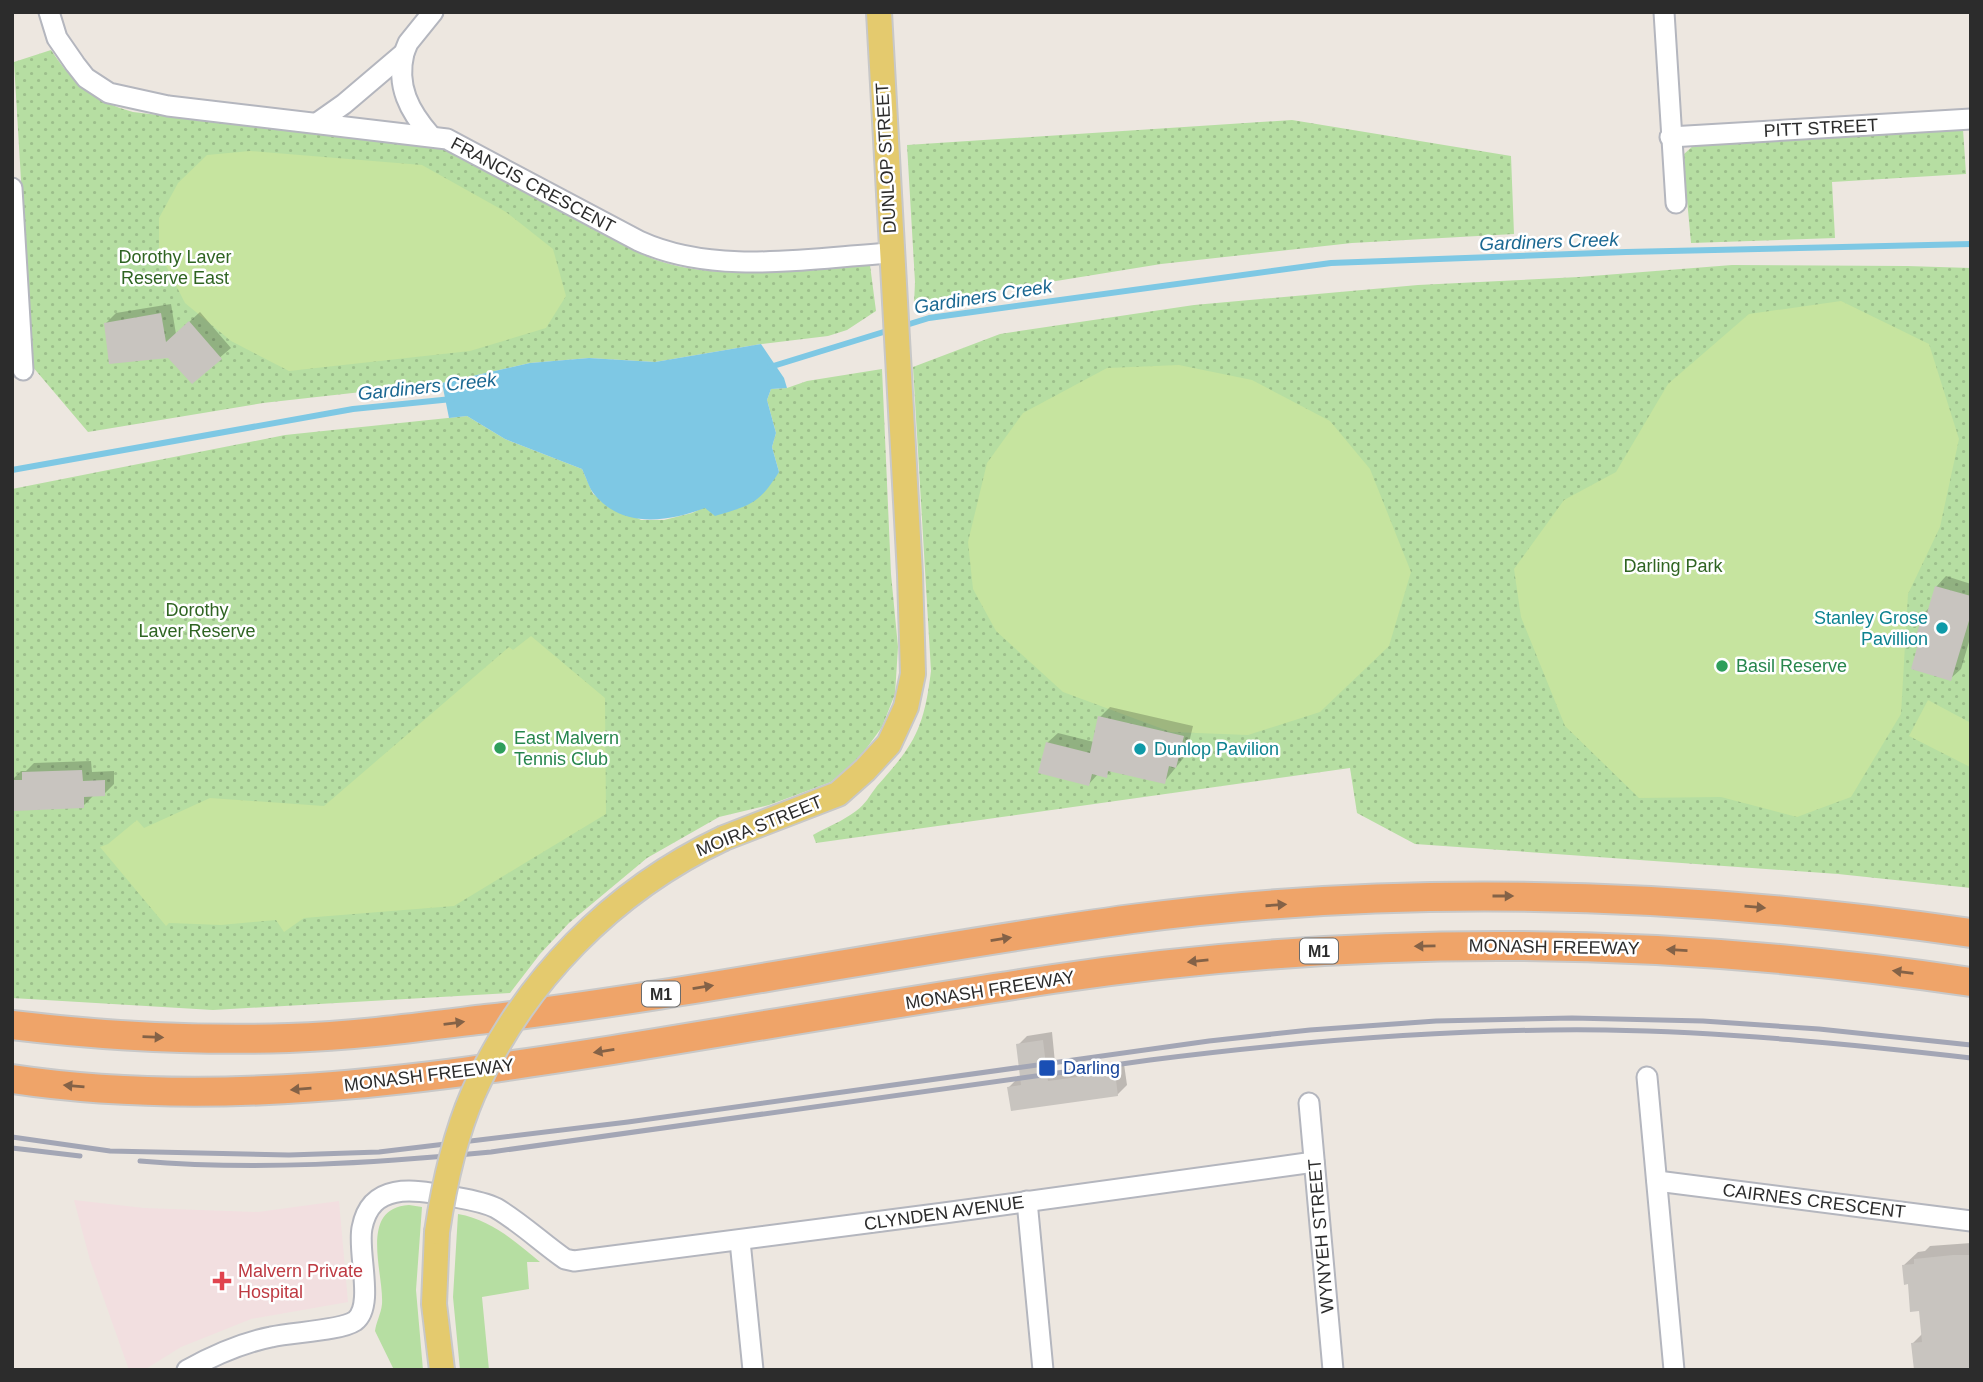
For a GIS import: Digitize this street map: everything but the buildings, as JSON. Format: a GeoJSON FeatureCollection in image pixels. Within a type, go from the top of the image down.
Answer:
{"type":"FeatureCollection","features":[{"type":"Feature","properties":{"kind":"highway","name":"M1"},"geometry":{"type":"LineString","coordinates":[[12,1025],[97,1034],[183,1038],[290,1038],[386,1031],[552,1011],[1136,919],[1241,907],[1389,898],[1572,897],[1672,901],[1825,914],[1971,933]]}},
{"type":"Feature","properties":{"kind":"highway","name":"MONASH FREEWAY"},"geometry":{"type":"LineString","coordinates":[[12,1079],[95,1088],[184,1092],[288,1090],[393,1081],[1144,967],[1244,956],[1399,946],[1587,946],[1707,952],[1811,960],[1971,982]]}},
{"type":"Feature","properties":{"kind":"main road","name":"DUNLOP STREET"},"geometry":{"type":"LineString","coordinates":[[878,12],[894,305]]}},
{"type":"Feature","properties":{"kind":"main road","name":"MOIRA STREET"},"geometry":{"type":"LineString","coordinates":[[442,1370],[435,1304],[438,1233],[444,1186],[472,1095],[523,1005],[567,952],[615,906],[676,862],[724,838],[838,794],[865,771],[889,744],[906,707],[913,674],[910,574],[894,305]]}},
{"type":"Feature","properties":{"kind":"street","name":"FRANCIS CRESCENT"},"geometry":{"type":"LineString","coordinates":[[49,12],[57,37],[70,58],[86,78],[109,93],[168,107],[431,136],[461,145],[639,241],[672,254],[708,261],[730,261],[891,253]]}},
{"type":"Feature","properties":{"kind":"street"},"geometry":{"type":"LineString","coordinates":[[431,136],[404,96],[400,68],[408,43],[433,12]]}},
{"type":"Feature","properties":{"kind":"street"},"geometry":{"type":"LineString","coordinates":[[1664,12],[1676,203]]}},
{"type":"Feature","properties":{"kind":"street"},"geometry":{"type":"LineString","coordinates":[[317,123],[344,104],[404,53]]}},
{"type":"Feature","properties":{"kind":"street","name":"PITT STREET"},"geometry":{"type":"LineString","coordinates":[[1670,137],[1971,119]]}},
{"type":"Feature","properties":{"kind":"street"},"geometry":{"type":"LineString","coordinates":[[12,188],[23,370]]}},
{"type":"Feature","properties":{"kind":"street"},"geometry":{"type":"LineString","coordinates":[[1647,1077],[1674,1370]]}},
{"type":"Feature","properties":{"kind":"street","name":"WYNYEH STREET"},"geometry":{"type":"LineString","coordinates":[[1309,1103],[1333,1370]]}},
{"type":"Feature","properties":{"kind":"street","name":"CLYNDEN AVENUE"},"geometry":{"type":"LineString","coordinates":[[187,1370],[237,1346],[273,1336],[336,1327],[356,1320],[365,1302],[361,1249],[363,1224],[377,1200],[397,1191],[422,1191],[489,1205],[565,1259],[574,1261],[740,1241],[1314,1162]]}},
{"type":"Feature","properties":{"kind":"street","name":"CAIRNES CRESCENT"},"geometry":{"type":"LineString","coordinates":[[1657,1181],[1971,1221]]}},
{"type":"Feature","properties":{"kind":"street"},"geometry":{"type":"LineString","coordinates":[[1027,1201],[1042,1370]]}},
{"type":"Feature","properties":{"kind":"street"},"geometry":{"type":"LineString","coordinates":[[740,1241],[754,1370]]}},
{"type":"Feature","properties":{"kind":"shaded area","name":"Malvern Private Hospital"},"geometry":{"type":"Polygon","coordinates":[[[74,1200],[144,1208],[258,1212],[339,1201],[348,1302],[251,1319],[181,1347],[144,1370],[129,1370],[90,1260],[74,1200]]]}},
{"type":"Feature","properties":{"kind":"green space","name":"Dorothy Laver Reserve East"},"geometry":{"type":"Polygon","coordinates":[[[51,50],[85,90],[119,108],[133,112],[441,148],[639,253],[665,263],[722,272],[870,265],[876,311],[847,330],[828,336],[655,362],[589,358],[530,363],[442,383],[263,403],[88,432],[32,366],[14,62],[51,50]]]}},
{"type":"Feature","properties":{"kind":"green space"},"geometry":{"type":"Polygon","coordinates":[[[1292,120],[1511,156],[1514,234],[1352,243],[1161,264],[914,304],[907,145],[1292,120]]]}},
{"type":"Feature","properties":{"kind":"green space"},"geometry":{"type":"Polygon","coordinates":[[[1963,129],[1966,174],[1832,182],[1835,238],[1691,243],[1683,155],[1695,144],[1963,129]]]}},
{"type":"Feature","properties":{"kind":"green space"},"geometry":{"type":"Polygon","coordinates":[[[250,151],[422,165],[506,212],[553,249],[566,296],[546,328],[470,351],[289,371],[231,341],[185,303],[159,252],[159,218],[178,183],[207,155],[250,151]]]}},
{"type":"Feature","properties":{"kind":"green space","name":"Darling Park"},"geometry":{"type":"Polygon","coordinates":[[[1732,265],[1971,268],[1971,888],[1838,874],[1415,844],[1357,813],[1350,768],[816,843],[813,835],[846,818],[865,803],[909,746],[925,707],[931,671],[913,367],[1000,334],[1194,305],[1418,285],[1579,277],[1732,265]]]}},
{"type":"Feature","properties":{"kind":"green space"},"geometry":{"type":"Polygon","coordinates":[[[1841,301],[1929,344],[1959,439],[1940,527],[1908,594],[1901,714],[1851,797],[1797,817],[1721,797],[1639,798],[1565,726],[1521,617],[1514,569],[1564,500],[1616,472],[1668,384],[1749,314],[1841,301]]]}},
{"type":"Feature","properties":{"kind":"green space"},"geometry":{"type":"Polygon","coordinates":[[[1179,365],[1252,380],[1330,421],[1370,469],[1411,572],[1389,646],[1320,712],[1248,735],[1171,732],[1063,692],[996,631],[973,589],[968,542],[987,463],[1023,413],[1107,368],[1179,365]]]}},
{"type":"Feature","properties":{"kind":"green space","name":"Dorothy Laver Reserve"},"geometry":{"type":"Polygon","coordinates":[[[882,369],[891,574],[898,647],[895,694],[882,727],[858,760],[831,782],[769,805],[719,817],[647,858],[569,923],[540,954],[510,993],[213,1010],[12,998],[12,489],[285,435],[467,416],[505,439],[582,469],[593,494],[641,520],[664,520],[692,513],[779,472],[772,447],[776,433],[767,400],[771,389],[882,369]]]}},
{"type":"Feature","properties":{"kind":"green space","name":"East Malvern Tennis Club"},"geometry":{"type":"Polygon","coordinates":[[[531,636],[605,698],[606,814],[454,906],[304,918],[284,932],[276,920],[221,925],[169,923],[166,926],[100,847],[108,844],[137,820],[144,828],[210,798],[324,806],[509,647],[513,650],[531,636]]]}},
{"type":"Feature","properties":{"kind":"green space"},"geometry":{"type":"Polygon","coordinates":[[[1928,700],[1971,723],[1970,767],[1909,736],[1928,700]]]}},
{"type":"Feature","properties":{"kind":"green space"},"geometry":{"type":"Polygon","coordinates":[[[409,1205],[422,1207],[416,1290],[423,1370],[394,1370],[375,1331],[382,1304],[377,1244],[384,1217],[393,1209],[409,1205]]]}},
{"type":"Feature","properties":{"kind":"green space"},"geometry":{"type":"Polygon","coordinates":[[[458,1214],[492,1226],[540,1262],[527,1262],[529,1289],[482,1297],[489,1370],[460,1370],[453,1297],[458,1214]]]}},
{"type":"Feature","properties":{"kind":"water"},"geometry":{"type":"Polygon","coordinates":[[[761,344],[784,378],[787,388],[771,389],[767,400],[776,433],[772,447],[779,472],[759,498],[715,516],[705,508],[661,519],[632,518],[618,513],[594,494],[582,469],[505,439],[467,416],[449,418],[442,383],[530,363],[589,358],[655,362],[761,344]]]}},
{"type":"Feature","properties":{"kind":"waterway","name":"Gardiners Creek"},"geometry":{"type":"LineString","coordinates":[[903,326],[929,318],[1331,263],[1626,252],[1971,244]]}},
{"type":"Feature","properties":{"kind":"waterway","name":"Gardiners Creek"},"geometry":{"type":"LineString","coordinates":[[770,367],[890,330]]}},
{"type":"Feature","properties":{"kind":"waterway","name":"Gardiners Creek"},"geometry":{"type":"LineString","coordinates":[[12,470],[353,409],[452,399]]}},
{"type":"Feature","properties":{"kind":"railway"},"geometry":{"type":"LineString","coordinates":[[12,1137],[110,1151],[289,1155],[379,1152],[628,1122],[1209,1041],[1436,1021],[1572,1018],[1703,1021],[1819,1029],[1971,1045]]}},
{"type":"Feature","properties":{"kind":"railway"},"geometry":{"type":"LineString","coordinates":[[140,1161],[228,1165],[316,1164],[491,1152],[1150,1060],[1263,1047],[1434,1034],[1549,1030],[1697,1033],[1971,1058]]}},
{"type":"Feature","properties":{"kind":"railway"},"geometry":{"type":"LineString","coordinates":[[12,1148],[80,1156]]}},
{"type":"Feature","properties":{"kind":"place","name":"Stanley Grose Pavillion"},"geometry":{"type":"Point","coordinates":[1942,628]}},
{"type":"Feature","properties":{"kind":"place","name":"Basil Reserve"},"geometry":{"type":"Point","coordinates":[1722,666]}},
{"type":"Feature","properties":{"kind":"place","name":"East Malvern Tennis Club"},"geometry":{"type":"Point","coordinates":[500,748]}},
{"type":"Feature","properties":{"kind":"place","name":"Dunlop Pavilion"},"geometry":{"type":"Point","coordinates":[1140,749]}},
{"type":"Feature","properties":{"kind":"place","name":"Darling"},"geometry":{"type":"Point","coordinates":[1047,1068]}},
{"type":"Feature","properties":{"kind":"place","name":"Malvern Private Hospital"},"geometry":{"type":"Point","coordinates":[222,1281]}}]}
